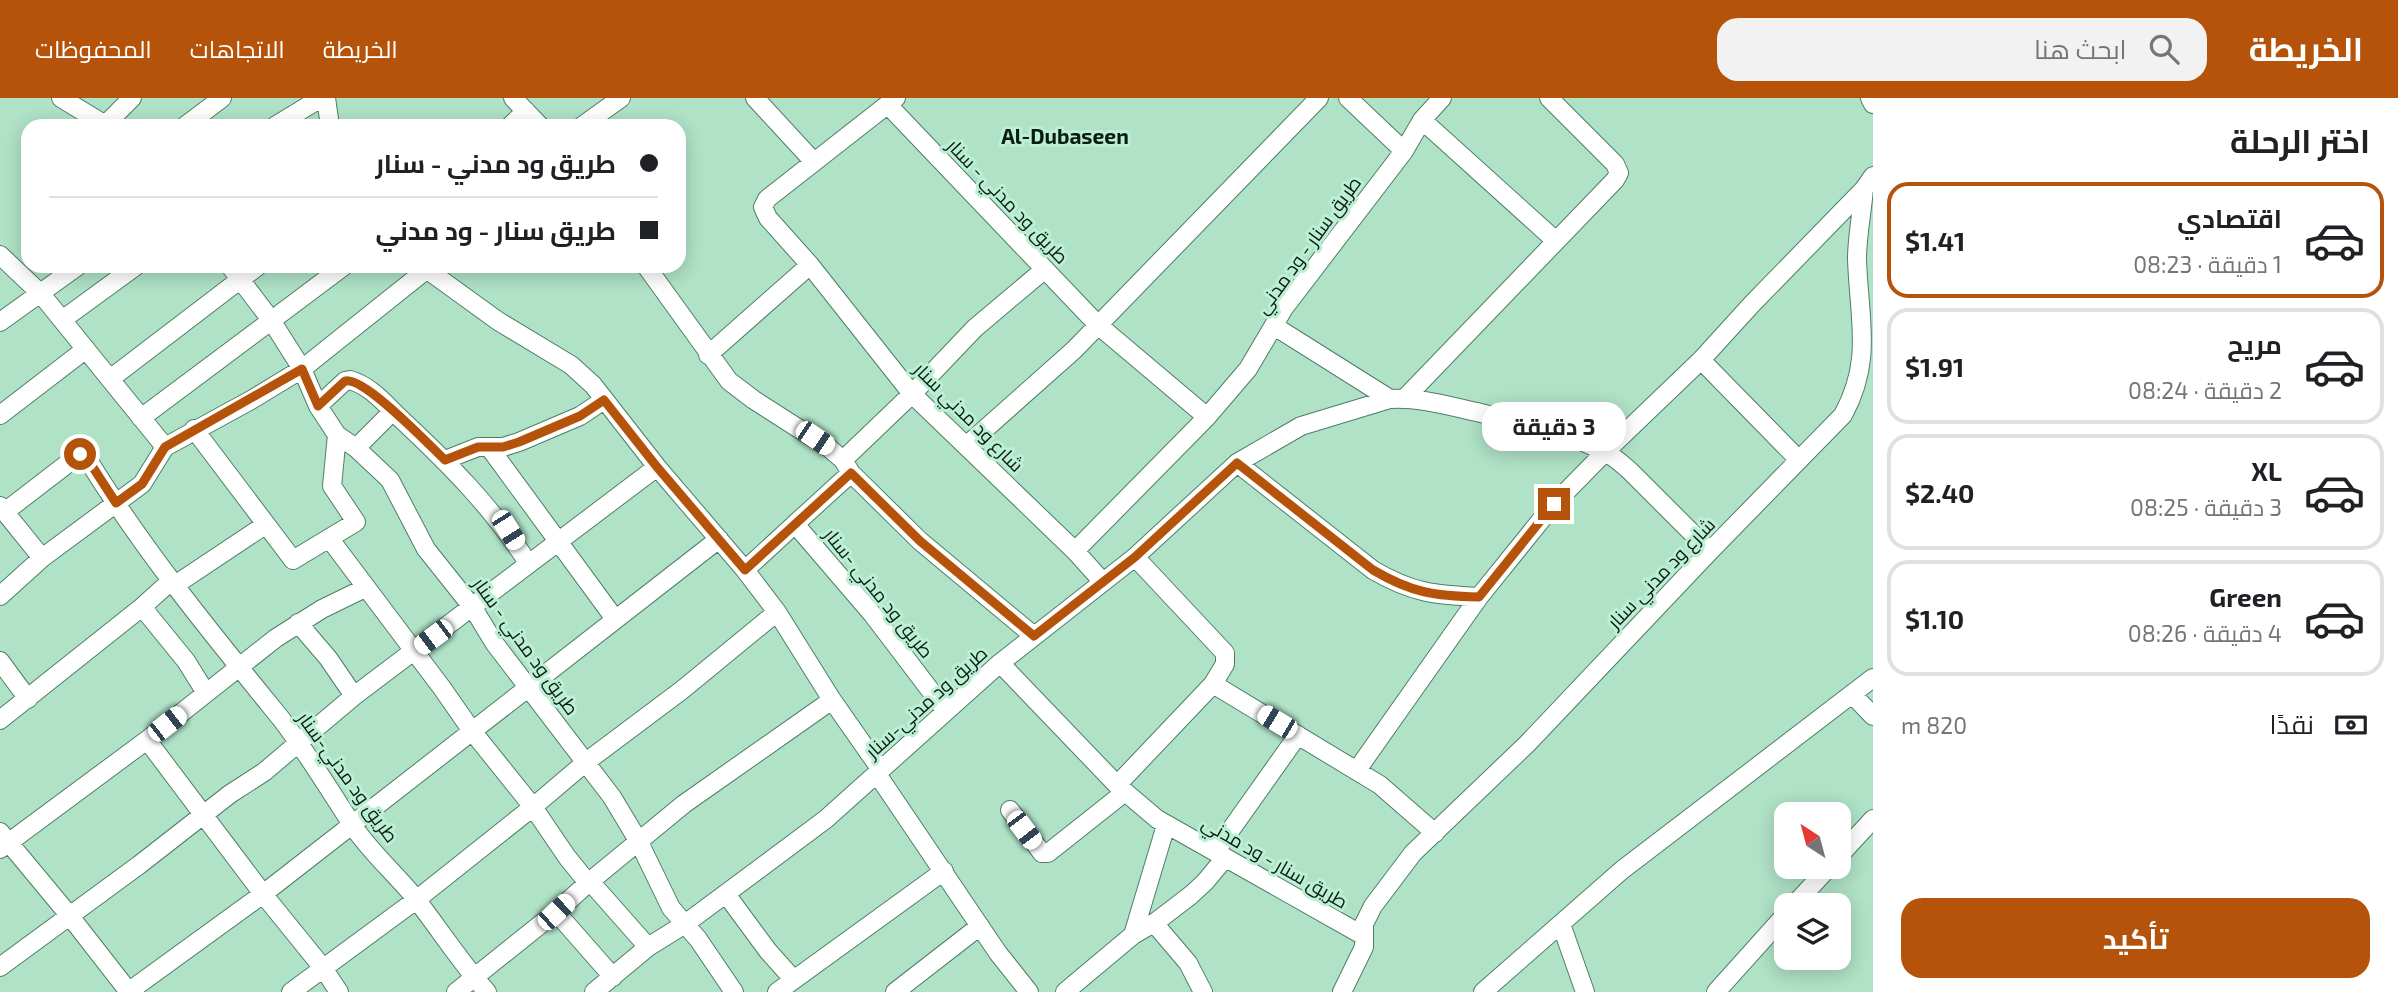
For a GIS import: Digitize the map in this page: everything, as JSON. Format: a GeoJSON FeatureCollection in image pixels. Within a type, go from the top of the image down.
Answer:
{"type":"FeatureCollection","features":[{"type":"Feature","properties":{"kind":"street"},"geometry":{"type":"LineString","coordinates":[[61,98],[96,119]]}},
{"type":"Feature","properties":{"kind":"street"},"geometry":{"type":"LineString","coordinates":[[112,119],[132,98]]}},
{"type":"Feature","properties":{"kind":"street"},"geometry":{"type":"LineString","coordinates":[[194,119],[222,98]]}},
{"type":"Feature","properties":{"kind":"street"},"geometry":{"type":"LineString","coordinates":[[287,119],[324,98],[328,119]]}},
{"type":"Feature","properties":{"kind":"street"},"geometry":{"type":"LineString","coordinates":[[592,119],[621,98]]}},
{"type":"Feature","properties":{"kind":"street"},"geometry":{"type":"LineString","coordinates":[[755,98],[814,162]]}},
{"type":"Feature","properties":{"kind":"street"},"geometry":{"type":"LineString","coordinates":[[966,446],[1033,388],[1098,325],[1319,98]]}},
{"type":"Feature","properties":{"kind":"street"},"geometry":{"type":"LineString","coordinates":[[1348,98],[1404,151]]}},
{"type":"Feature","properties":{"kind":"street","name":"طريق سنار - ود مدني"},"geometry":{"type":"LineString","coordinates":[[1075,551],[1207,417],[1248,369],[1301,286],[1404,151],[1422,120],[1442,98]]}},
{"type":"Feature","properties":{"kind":"street"},"geometry":{"type":"LineString","coordinates":[[1397,399],[1556,241],[1619,173],[1615,164],[1549,98]]}},
{"type":"Feature","properties":{"kind":"street"},"geometry":{"type":"LineString","coordinates":[[1870,98],[1873,104]]}},
{"type":"Feature","properties":{"kind":"street"},"geometry":{"type":"LineString","coordinates":[[512,119],[517,102],[533,119]]}},
{"type":"Feature","properties":{"kind":"street","name":"طريق ود مدني - سنار"},"geometry":{"type":"LineString","coordinates":[[763,207],[766,199],[892,102],[1098,325]]}},
{"type":"Feature","properties":{"kind":"street"},"geometry":{"type":"LineString","coordinates":[[1422,120],[1556,241]]}},
{"type":"Feature","properties":{"kind":"street"},"geometry":{"type":"LineString","coordinates":[[1357,770],[1479,597],[1554,504],[1702,360],[1868,183]]}},
{"type":"Feature","properties":{"kind":"street","name":"شارع ود مدني سنار"},"geometry":{"type":"LineString","coordinates":[[1342,992],[1364,947],[1364,923],[1392,879],[1435,833],[1527,744],[1843,415],[1856,397],[1865,375],[1867,339],[1857,258],[1868,183]]}},
{"type":"Feature","properties":{"kind":"street","name":"شارع ود مدني سنار"},"geometry":{"type":"LineString","coordinates":[[763,207],[768,218],[810,265],[912,394],[1075,551],[1102,582]]}},
{"type":"Feature","properties":{"kind":"street"},"geometry":{"type":"LineString","coordinates":[[0,256],[21,267]]}},
{"type":"Feature","properties":{"kind":"street"},"geometry":{"type":"LineString","coordinates":[[708,355],[810,265]]}},
{"type":"Feature","properties":{"kind":"street"},"geometry":{"type":"LineString","coordinates":[[794,524],[975,328],[1045,269]]}},
{"type":"Feature","properties":{"kind":"street"},"geometry":{"type":"LineString","coordinates":[[26,273],[165,447]]}},
{"type":"Feature","properties":{"kind":"street"},"geometry":{"type":"LineString","coordinates":[[0,322],[69,273]]}},
{"type":"Feature","properties":{"kind":"street"},"geometry":{"type":"LineString","coordinates":[[62,320],[126,273]]}},
{"type":"Feature","properties":{"kind":"street"},"geometry":{"type":"LineString","coordinates":[[110,379],[235,273],[271,320],[302,369],[318,406],[345,381],[351,380],[379,398],[445,460],[508,530],[528,563]]}},
{"type":"Feature","properties":{"kind":"street"},"geometry":{"type":"LineString","coordinates":[[141,418],[335,273]]}},
{"type":"Feature","properties":{"kind":"street"},"geometry":{"type":"LineString","coordinates":[[0,596],[42,558],[142,484],[165,447],[302,369],[418,273]]}},
{"type":"Feature","properties":{"kind":"street"},"geometry":{"type":"LineString","coordinates":[[432,273],[498,321],[571,365],[604,400],[777,612],[980,926],[1029,992]]}},
{"type":"Feature","properties":{"kind":"street"},"geometry":{"type":"LineString","coordinates":[[651,273],[729,382],[829,448],[920,541],[1034,636]]}},
{"type":"Feature","properties":{"kind":"street"},"geometry":{"type":"LineString","coordinates":[[1098,325],[1207,417]]}},
{"type":"Feature","properties":{"kind":"street"},"geometry":{"type":"LineString","coordinates":[[1274,326],[1397,399],[1459,408],[1549,429],[1605,452],[1630,471],[1710,551]]}},
{"type":"Feature","properties":{"kind":"street"},"geometry":{"type":"LineString","coordinates":[[0,415],[86,349]]}},
{"type":"Feature","properties":{"kind":"street"},"geometry":{"type":"LineString","coordinates":[[1702,360],[1799,460]]}},
{"type":"Feature","properties":{"kind":"street","name":"طريق ود مدني-سنار"},"geometry":{"type":"LineString","coordinates":[[556,912],[608,986],[648,947],[726,894],[826,820],[1000,663],[1135,557],[1237,463],[1301,426],[1332,415],[1397,399]]}},
{"type":"Feature","properties":{"kind":"street"},"geometry":{"type":"LineString","coordinates":[[445,460],[478,447],[503,447],[519,442],[580,416],[604,400]]}},
{"type":"Feature","properties":{"kind":"street","name":"طريق ود مدني - سنار"},"geometry":{"type":"LineString","coordinates":[[318,406],[337,435],[356,448],[390,480],[426,549],[473,608],[527,688],[612,797],[639,842],[671,908],[685,923]]}},
{"type":"Feature","properties":{"kind":"street"},"geometry":{"type":"LineString","coordinates":[[356,448],[393,411]]}},
{"type":"Feature","properties":{"kind":"street"},"geometry":{"type":"LineString","coordinates":[[194,429],[293,560],[356,522],[332,486],[337,435]]}},
{"type":"Feature","properties":{"kind":"street"},"geometry":{"type":"LineString","coordinates":[[489,447],[615,619]]}},
{"type":"Feature","properties":{"kind":"street"},"geometry":{"type":"LineString","coordinates":[[42,558],[2,508],[83,453],[173,583]]}},
{"type":"Feature","properties":{"kind":"street"},"geometry":{"type":"LineString","coordinates":[[1237,463],[1373,570],[1395,583],[1416,592],[1479,597]]}},
{"type":"Feature","properties":{"kind":"street"},"geometry":{"type":"LineString","coordinates":[[0,967],[230,794],[264,772],[354,696],[657,467]]}},
{"type":"Feature","properties":{"kind":"street","name":"طريق ود مدني -سنار"},"geometry":{"type":"LineString","coordinates":[[745,570],[794,524],[873,615],[946,711]]}},
{"type":"Feature","properties":{"kind":"street"},"geometry":{"type":"LineString","coordinates":[[0,720],[173,583],[265,525]]}},
{"type":"Feature","properties":{"kind":"street"},"geometry":{"type":"LineString","coordinates":[[329,538],[588,883],[595,887],[648,947]]}},
{"type":"Feature","properties":{"kind":"street"},"geometry":{"type":"LineString","coordinates":[[366,588],[298,623],[147,740],[3,841],[69,915],[129,992],[263,894],[719,539]]}},
{"type":"Feature","properties":{"kind":"street"},"geometry":{"type":"LineString","coordinates":[[1010,810],[1042,853],[1048,853],[1121,788],[1213,684],[1225,664],[1225,653],[1135,557]]}},
{"type":"Feature","properties":{"kind":"street","name":"طريق ود مدني-سنار"},"geometry":{"type":"LineString","coordinates":[[173,583],[298,744],[342,806],[352,825],[416,900],[487,992]]}},
{"type":"Feature","properties":{"kind":"street"},"geometry":{"type":"LineString","coordinates":[[142,607],[186,662],[206,693]]}},
{"type":"Feature","properties":{"kind":"street"},"geometry":{"type":"LineString","coordinates":[[291,992],[416,900],[777,612]]}},
{"type":"Feature","properties":{"kind":"street"},"geometry":{"type":"LineString","coordinates":[[298,623],[354,696]]}},
{"type":"Feature","properties":{"kind":"street"},"geometry":{"type":"LineString","coordinates":[[0,661],[28,699]]}},
{"type":"Feature","properties":{"kind":"street","name":"طريق سنار - ود مدني"},"geometry":{"type":"LineString","coordinates":[[1000,663],[1121,788],[1166,825],[1364,936]]}},
{"type":"Feature","properties":{"kind":"street"},"geometry":{"type":"LineString","coordinates":[[1483,992],[1622,870],[1873,678]]}},
{"type":"Feature","properties":{"kind":"street"},"geometry":{"type":"LineString","coordinates":[[1213,684],[1357,770],[1401,802],[1435,833]]}},
{"type":"Feature","properties":{"kind":"street"},"geometry":{"type":"LineString","coordinates":[[1852,694],[1873,716]]}},
{"type":"Feature","properties":{"kind":"street"},"geometry":{"type":"LineString","coordinates":[[456,992],[726,773],[832,700]]}},
{"type":"Feature","properties":{"kind":"street"},"geometry":{"type":"LineString","coordinates":[[1065,992],[1133,935],[1154,923],[1198,889],[1298,735]]}},
{"type":"Feature","properties":{"kind":"street"},"geometry":{"type":"LineString","coordinates":[[147,740],[339,992]]}},
{"type":"Feature","properties":{"kind":"street"},"geometry":{"type":"LineString","coordinates":[[1852,842],[1873,819]]}},
{"type":"Feature","properties":{"kind":"street"},"geometry":{"type":"LineString","coordinates":[[1133,935],[1166,825]]}},
{"type":"Feature","properties":{"kind":"street"},"geometry":{"type":"LineString","coordinates":[[776,992],[944,871]]}},
{"type":"Feature","properties":{"kind":"street"},"geometry":{"type":"LineString","coordinates":[[1805,893],[1818,879]]}},
{"type":"Feature","properties":{"kind":"street"},"geometry":{"type":"LineString","coordinates":[[726,894],[768,951],[793,979]]}},
{"type":"Feature","properties":{"kind":"street"},"geometry":{"type":"LineString","coordinates":[[685,923],[734,992]]}},
{"type":"Feature","properties":{"kind":"street"},"geometry":{"type":"LineString","coordinates":[[1154,923],[1188,963],[1203,992]]}},
{"type":"Feature","properties":{"kind":"street"},"geometry":{"type":"LineString","coordinates":[[1561,924],[1585,992]]}},
{"type":"Feature","properties":{"kind":"street"},"geometry":{"type":"LineString","coordinates":[[895,992],[980,926]]}},
{"type":"Feature","properties":{"kind":"street"},"geometry":{"type":"LineString","coordinates":[[1716,992],[1774,927]]}},
{"type":"Feature","properties":{"kind":"district","name":"Al-Dubaseen"},"geometry":{"type":"Point","coordinates":[1065,137]}},
{"type":"Feature","properties":{"kind":"route"},"geometry":{"type":"LineString","coordinates":[[80,454],[85,455],[116,503],[142,484],[165,447],[302,369],[318,406],[345,381],[356,382],[379,398],[445,460],[478,447],[503,447],[519,442],[580,416],[604,400],[745,570],[851,473],[920,541],[1034,636],[1135,557],[1237,463],[1373,570],[1416,592],[1437,595],[1479,597],[1554,504]]}}]}
